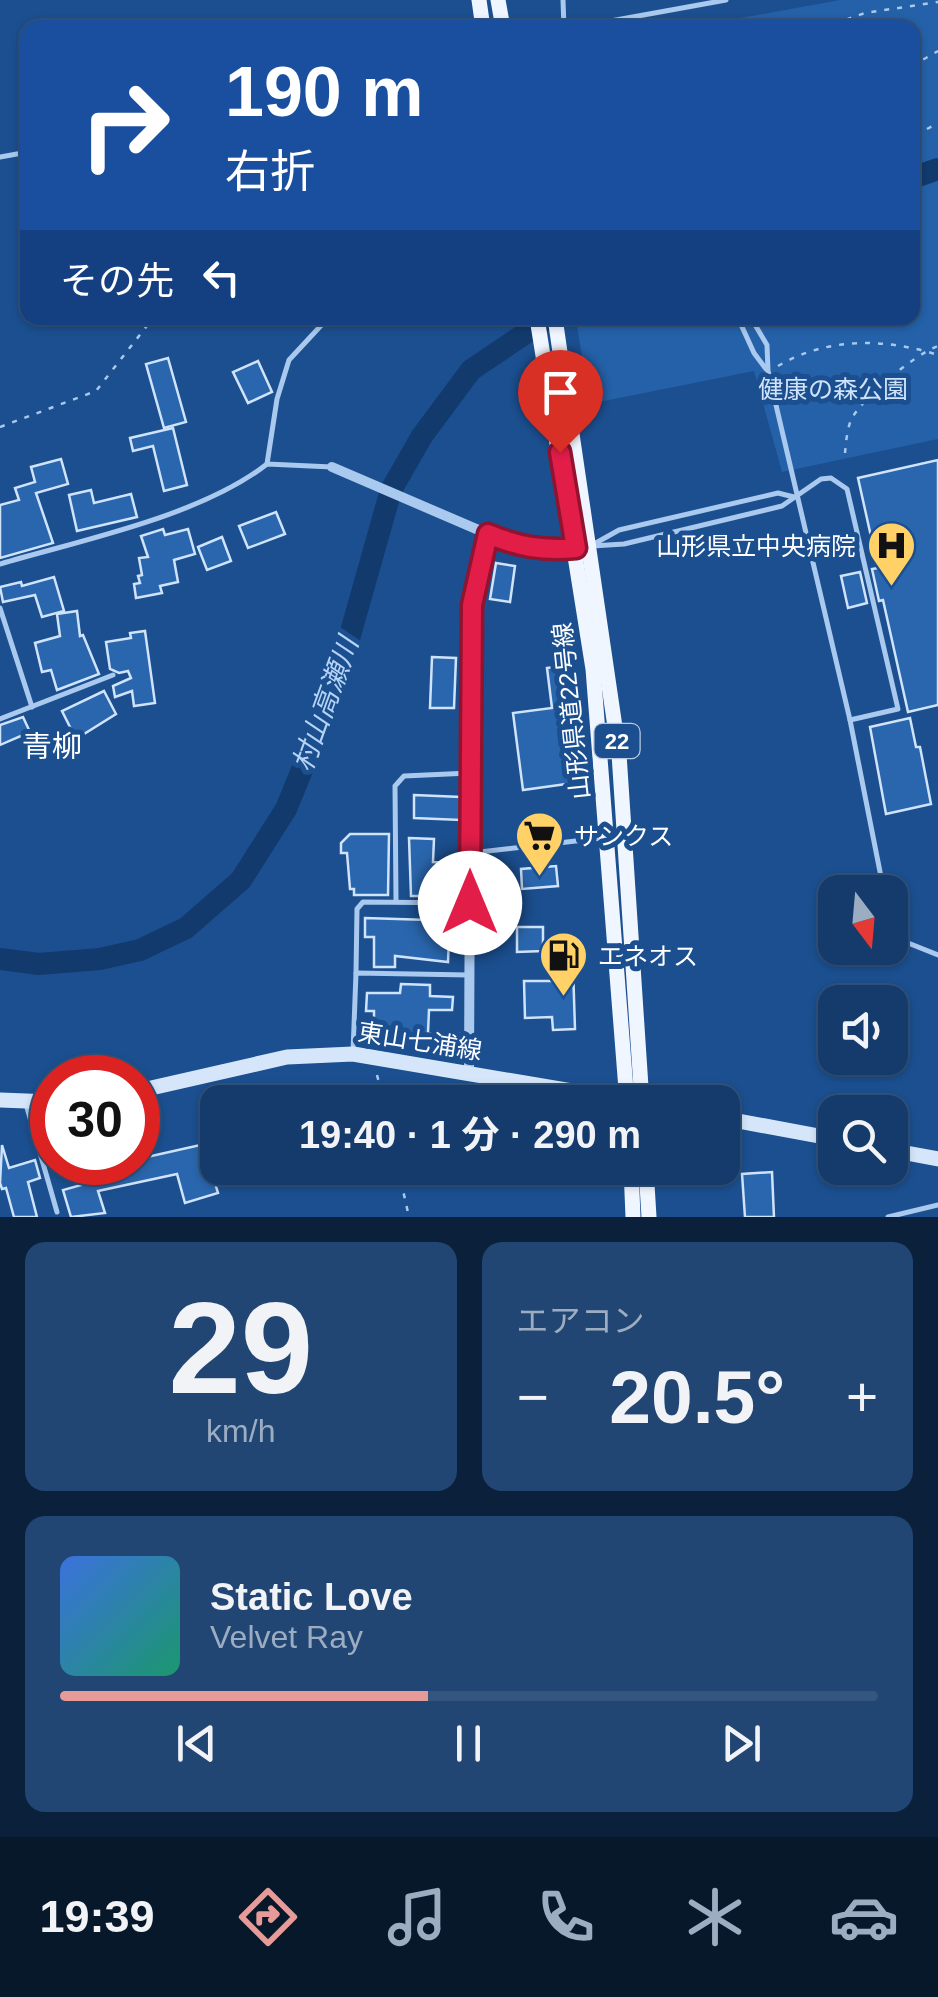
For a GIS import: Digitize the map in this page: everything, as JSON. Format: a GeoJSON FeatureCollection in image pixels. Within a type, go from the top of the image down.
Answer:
{"type":"FeatureCollection","features":[{"type":"Feature","properties":{"kind":"main road","name":"山形県道22号線"},"geometry":{"type":"LineString","coordinates":[[539,325],[558,384]]}},
{"type":"Feature","properties":{"kind":"main road","name":"山形県道22号線"},"geometry":{"type":"LineString","coordinates":[[555,325],[558,384],[619,754],[632,1085]]}},
{"type":"Feature","properties":{"kind":"main road","name":"山形県道22号線"},"geometry":{"type":"LineString","coordinates":[[583,547],[631,1085]]}},
{"type":"Feature","properties":{"kind":"main road","name":"東山七浦線"},"geometry":{"type":"LineString","coordinates":[[160,1086],[286,1058],[353,1054],[537,1085]]}},
{"type":"Feature","properties":{"kind":"main road"},"geometry":{"type":"LineString","coordinates":[[0,1100],[30,1103]]}},
{"type":"Feature","properties":{"kind":"main road"},"geometry":{"type":"LineString","coordinates":[[740,1122],[818,1137]]}},
{"type":"Feature","properties":{"kind":"main road"},"geometry":{"type":"LineString","coordinates":[[908,1153],[938,1159]]}},
{"type":"Feature","properties":{"kind":"main road"},"geometry":{"type":"LineString","coordinates":[[632,1185],[633,1217]]}},
{"type":"Feature","properties":{"kind":"main road"},"geometry":{"type":"LineString","coordinates":[[647,1185],[649,1217]]}},
{"type":"Feature","properties":{"kind":"street"},"geometry":{"type":"LineString","coordinates":[[332,468],[460,519],[518,547],[543,551],[583,547]]}},
{"type":"Feature","properties":{"kind":"street"},"geometry":{"type":"LineString","coordinates":[[470,1073],[472,605],[488,534]]}},
{"type":"Feature","properties":{"kind":"lane"},"geometry":{"type":"LineString","coordinates":[[616,20],[726,0]]}},
{"type":"Feature","properties":{"kind":"lane"},"geometry":{"type":"LineString","coordinates":[[267,464],[277,399],[289,360],[322,325]]}},
{"type":"Feature","properties":{"kind":"lane"},"geometry":{"type":"LineString","coordinates":[[741,325],[754,353],[768,371]]}},
{"type":"Feature","properties":{"kind":"lane"},"geometry":{"type":"LineString","coordinates":[[756,325],[767,345],[768,371],[850,720],[881,875]]}},
{"type":"Feature","properties":{"kind":"lane"},"geometry":{"type":"LineString","coordinates":[[0,564],[200,500],[245,481],[267,464],[332,468]]}},
{"type":"Feature","properties":{"kind":"lane"},"geometry":{"type":"LineString","coordinates":[[583,547],[624,544],[782,506],[821,479],[831,478],[847,489],[898,708],[850,720]]}},
{"type":"Feature","properties":{"kind":"lane"},"geometry":{"type":"LineString","coordinates":[[583,547],[620,530],[778,492],[797,497]]}},
{"type":"Feature","properties":{"kind":"lane"},"geometry":{"type":"LineString","coordinates":[[0,608],[32,708]]}},
{"type":"Feature","properties":{"kind":"lane"},"geometry":{"type":"LineString","coordinates":[[0,719],[113,675]]}},
{"type":"Feature","properties":{"kind":"lane"},"geometry":{"type":"LineString","coordinates":[[396,901],[395,786],[404,776],[470,773]]}},
{"type":"Feature","properties":{"kind":"lane"},"geometry":{"type":"LineString","coordinates":[[470,853],[608,838]]}},
{"type":"Feature","properties":{"kind":"lane"},"geometry":{"type":"LineString","coordinates":[[353,1054],[357,910],[362,902],[470,903]]}},
{"type":"Feature","properties":{"kind":"lane"},"geometry":{"type":"LineString","coordinates":[[908,943],[938,955]]}},
{"type":"Feature","properties":{"kind":"lane"},"geometry":{"type":"LineString","coordinates":[[356,973],[469,975]]}},
{"type":"Feature","properties":{"kind":"lane"},"geometry":{"type":"LineString","coordinates":[[26,1103],[56,1212]]}},
{"type":"Feature","properties":{"kind":"lane"},"geometry":{"type":"LineString","coordinates":[[888,1217],[938,1205]]}},
{"type":"Feature","properties":{"kind":"path"},"geometry":{"type":"LineString","coordinates":[[845,20],[865,13],[938,2]]}},
{"type":"Feature","properties":{"kind":"path"},"geometry":{"type":"LineString","coordinates":[[927,129],[938,123]]}},
{"type":"Feature","properties":{"kind":"path"},"geometry":{"type":"LineString","coordinates":[[0,427],[96,391],[148,325]]}},
{"type":"Feature","properties":{"kind":"path"},"geometry":{"type":"LineString","coordinates":[[768,371],[809,350],[850,343],[938,355]]}},
{"type":"Feature","properties":{"kind":"path"},"geometry":{"type":"LineString","coordinates":[[845,453],[852,419],[861,405],[904,364],[938,346]]}},
{"type":"Feature","properties":{"kind":"path"},"geometry":{"type":"LineString","coordinates":[[373,1056],[380,1085]]}},
{"type":"Feature","properties":{"kind":"path"},"geometry":{"type":"LineString","coordinates":[[402,1185],[409,1217]]}},
{"type":"Feature","properties":{"kind":"green space","name":"健康の森公園"},"geometry":{"type":"Polygon","coordinates":[[[840,0],[938,0],[938,439],[782,472],[754,371],[589,404],[577,325],[920,325],[920,20],[730,20],[840,0]]]}},
{"type":"Feature","properties":{"kind":"building"},"geometry":{"type":"Polygon","coordinates":[[[168,358],[186,422],[164,428],[146,364],[168,358]]]}},
{"type":"Feature","properties":{"kind":"building"},"geometry":{"type":"Polygon","coordinates":[[[258,361],[272,392],[248,403],[233,372],[258,361]]]}},
{"type":"Feature","properties":{"kind":"building"},"geometry":{"type":"Polygon","coordinates":[[[173,428],[187,485],[164,491],[153,446],[133,451],[130,438],[173,428]]]}},
{"type":"Feature","properties":{"kind":"building"},"geometry":{"type":"Polygon","coordinates":[[[61,459],[68,484],[36,493],[53,543],[0,558],[0,505],[19,500],[15,488],[35,482],[31,467],[61,459]]]}},
{"type":"Feature","properties":{"kind":"building","name":"山形県立中央病院"},"geometry":{"type":"Polygon","coordinates":[[[938,460],[938,705],[908,712],[883,600],[879,601],[872,569],[878,568],[858,478],[938,460]]]}},
{"type":"Feature","properties":{"kind":"building"},"geometry":{"type":"Polygon","coordinates":[[[91,490],[94,503],[131,494],[137,517],[77,531],[69,495],[91,490]]]}},
{"type":"Feature","properties":{"kind":"building"},"geometry":{"type":"Polygon","coordinates":[[[276,512],[285,534],[248,548],[239,526],[276,512]]]}},
{"type":"Feature","properties":{"kind":"building"},"geometry":{"type":"Polygon","coordinates":[[[163,529],[165,535],[188,529],[195,554],[174,560],[178,582],[160,586],[162,593],[136,598],[134,584],[140,583],[138,576],[142,575],[139,558],[148,557],[141,536],[163,529]]]}},
{"type":"Feature","properties":{"kind":"building"},"geometry":{"type":"Polygon","coordinates":[[[222,537],[231,561],[207,570],[198,547],[222,537]]]}},
{"type":"Feature","properties":{"kind":"building"},"geometry":{"type":"Polygon","coordinates":[[[496,563],[515,566],[510,602],[490,599],[496,563]]]}},
{"type":"Feature","properties":{"kind":"building"},"geometry":{"type":"Polygon","coordinates":[[[860,572],[867,603],[848,608],[841,576],[860,572]]]}},
{"type":"Feature","properties":{"kind":"building"},"geometry":{"type":"Polygon","coordinates":[[[54,577],[64,611],[42,617],[35,595],[3,602],[0,587],[21,582],[22,586],[54,577]]]}},
{"type":"Feature","properties":{"kind":"building"},"geometry":{"type":"Polygon","coordinates":[[[77,611],[80,636],[83,635],[99,674],[57,690],[51,670],[42,672],[35,643],[60,636],[57,614],[77,611]]]}},
{"type":"Feature","properties":{"kind":"building"},"geometry":{"type":"Polygon","coordinates":[[[145,631],[155,703],[134,706],[132,691],[115,697],[113,686],[131,678],[128,671],[110,669],[106,642],[145,631]]]}},
{"type":"Feature","properties":{"kind":"building"},"geometry":{"type":"Polygon","coordinates":[[[432,657],[456,658],[454,708],[430,708],[432,657]]]}},
{"type":"Feature","properties":{"kind":"building"},"geometry":{"type":"Polygon","coordinates":[[[567,665],[581,782],[523,790],[513,713],[552,708],[547,668],[567,665]]]}},
{"type":"Feature","properties":{"kind":"building"},"geometry":{"type":"Polygon","coordinates":[[[104,691],[116,714],[76,739],[62,711],[104,691]]]}},
{"type":"Feature","properties":{"kind":"building"},"geometry":{"type":"Polygon","coordinates":[[[23,717],[30,732],[0,745],[0,725],[23,717]]]}},
{"type":"Feature","properties":{"kind":"building"},"geometry":{"type":"Polygon","coordinates":[[[910,718],[931,804],[886,814],[870,727],[910,718]]]}},
{"type":"Feature","properties":{"kind":"building"},"geometry":{"type":"Polygon","coordinates":[[[414,795],[461,797],[461,820],[414,818],[414,795]]]}},
{"type":"Feature","properties":{"kind":"building"},"geometry":{"type":"Polygon","coordinates":[[[350,834],[389,834],[388,895],[354,895],[354,889],[350,889],[347,853],[341,853],[341,843],[350,834]]]}},
{"type":"Feature","properties":{"kind":"building"},"geometry":{"type":"Polygon","coordinates":[[[409,838],[434,839],[433,862],[457,863],[456,896],[411,896],[409,838]]]}},
{"type":"Feature","properties":{"kind":"building","name":"サンクス"},"geometry":{"type":"Polygon","coordinates":[[[556,866],[558,886],[522,889],[521,869],[556,866]]]}},
{"type":"Feature","properties":{"kind":"building"},"geometry":{"type":"Polygon","coordinates":[[[365,918],[461,921],[461,938],[449,937],[448,962],[395,956],[395,967],[374,967],[374,937],[365,937],[365,918]]]}},
{"type":"Feature","properties":{"kind":"building"},"geometry":{"type":"Polygon","coordinates":[[[517,927],[543,927],[543,951],[517,952],[517,927]]]}},
{"type":"Feature","properties":{"kind":"building"},"geometry":{"type":"Polygon","coordinates":[[[573,967],[575,1029],[553,1030],[552,1017],[525,1018],[524,981],[551,981],[551,968],[573,967]]]}},
{"type":"Feature","properties":{"kind":"building"},"geometry":{"type":"Polygon","coordinates":[[[401,984],[430,985],[430,996],[453,997],[452,1010],[429,1010],[428,1033],[460,1034],[460,1050],[414,1047],[415,1039],[374,1041],[374,1011],[366,1011],[367,993],[400,993],[401,984]]]}},
{"type":"Feature","properties":{"kind":"building"},"geometry":{"type":"Polygon","coordinates":[[[2,1145],[9,1168],[30,1162],[28,1182],[37,1217],[14,1217],[6,1188],[2,1189],[2,1145]]]}},
{"type":"Feature","properties":{"kind":"building"},"geometry":{"type":"Polygon","coordinates":[[[200,1145],[200,1185],[216,1185],[218,1193],[185,1203],[177,1174],[160,1178],[160,1154],[200,1145]]]}},
{"type":"Feature","properties":{"kind":"building"},"geometry":{"type":"Polygon","coordinates":[[[772,1172],[774,1217],[745,1217],[742,1174],[772,1172]]]}},
{"type":"Feature","properties":{"kind":"building"},"geometry":{"type":"Polygon","coordinates":[[[81,1185],[126,1185],[98,1191],[105,1213],[71,1217],[63,1190],[81,1185]]]}},
{"type":"Feature","properties":{"kind":"waterway","name":"村山高瀬川"},"geometry":{"type":"LineString","coordinates":[[920,175],[938,169]]}},
{"type":"Feature","properties":{"kind":"waterway","name":"村山高瀬川"},"geometry":{"type":"LineString","coordinates":[[0,959],[39,964],[100,959],[140,950],[186,928],[241,880],[286,809],[334,692],[391,490],[422,436],[471,370],[538,325]]}},
{"type":"Feature","properties":{"kind":"place","name":"山形県立中央病院"},"geometry":{"type":"Point","coordinates":[891,588]}},
{"type":"Feature","properties":{"kind":"place","name":"サンクス"},"geometry":{"type":"Point","coordinates":[539,878]}},
{"type":"Feature","properties":{"kind":"place","name":"エネオス"},"geometry":{"type":"Point","coordinates":[563,998]}},
{"type":"Feature","properties":{"kind":"district","name":"青柳"},"geometry":{"type":"Point","coordinates":[52,747]}},
{"type":"Feature","properties":{"kind":"route"},"geometry":{"type":"LineString","coordinates":[[470,903],[472,605],[488,534],[518,547],[543,551],[576,548],[560,452]]}}]}
